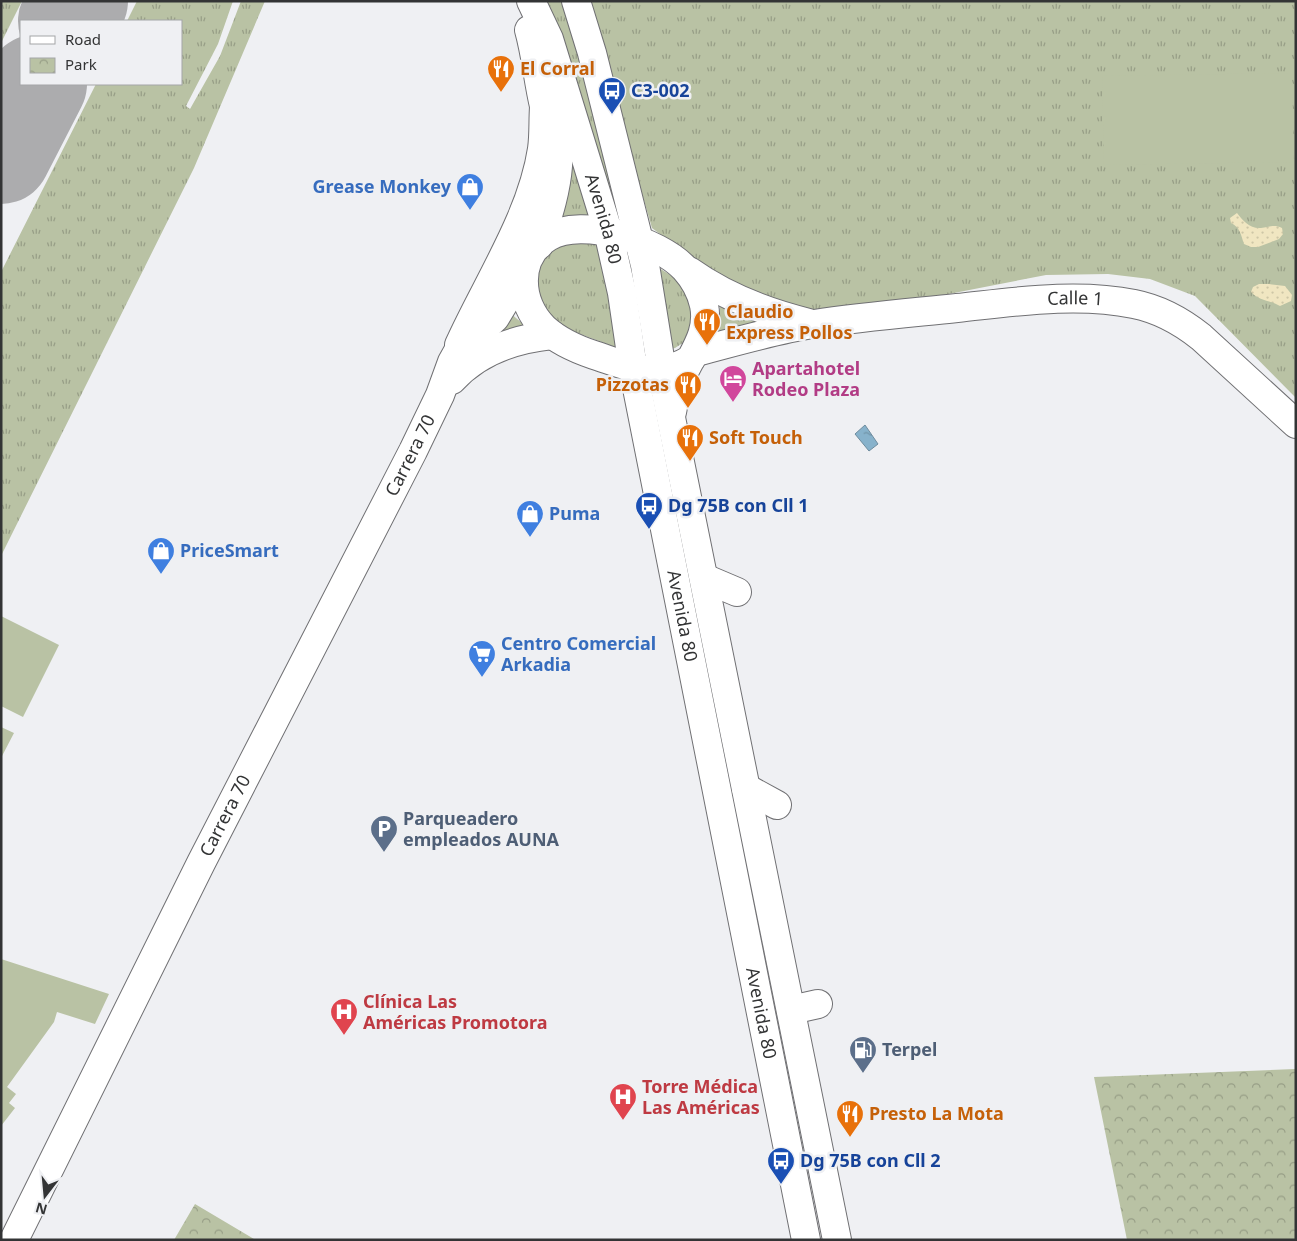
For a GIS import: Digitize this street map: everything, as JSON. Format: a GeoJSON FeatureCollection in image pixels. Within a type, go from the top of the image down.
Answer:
{"type":"FeatureCollection","features":[{"type":"Feature","properties":{"kind":"main road"},"geometry":{"type":"LineString","coordinates":[[522,1],[536,57],[544,107],[558,148],[559,164],[553,198],[539,244]]}},
{"type":"Feature","properties":{"kind":"main road","name":"Avenida 80"},"geometry":{"type":"LineString","coordinates":[[531,1],[550,39],[608,231],[622,293],[633,368],[806,1240]]}},
{"type":"Feature","properties":{"kind":"main road","name":"Avenida 80"},"geometry":{"type":"LineString","coordinates":[[576,1],[592,53],[651,295],[662,371],[837,1240]]}},
{"type":"Feature","properties":{"kind":"main road"},"geometry":{"type":"LineString","coordinates":[[452,362],[476,307],[524,211],[534,184],[542,148],[544,107]]}},
{"type":"Feature","properties":{"kind":"main road","name":"Calle 1"},"geometry":{"type":"LineString","coordinates":[[539,244],[549,236],[563,231],[608,231],[625,236],[669,256],[704,282],[724,292],[775,313],[813,324]]}},
{"type":"Feature","properties":{"kind":"main road","name":"Carrera 70"},"geometry":{"type":"LineString","coordinates":[[14,1240],[201,863],[358,559],[440,395],[452,362],[464,346],[495,318],[523,272],[528,258],[539,244]]}},
{"type":"Feature","properties":{"kind":"main road"},"geometry":{"type":"LineString","coordinates":[[672,418],[674,398],[703,334],[705,317],[704,306],[696,284],[684,268]]}},
{"type":"Feature","properties":{"kind":"main road"},"geometry":{"type":"LineString","coordinates":[[523,272],[530,310],[537,321],[552,335],[590,354],[633,368],[662,371]]}},
{"type":"Feature","properties":{"kind":"main road","name":"Calle 1"},"geometry":{"type":"LineString","coordinates":[[662,371],[680,366],[693,356],[764,334],[813,324],[1023,301],[1092,299],[1135,304],[1153,308],[1170,316],[1201,336],[1294,422]]}},
{"type":"Feature","properties":{"kind":"main road","name":"Carrera 70"},"geometry":{"type":"LineString","coordinates":[[440,395],[459,373],[480,356],[529,337],[552,335]]}},
{"type":"Feature","properties":{"kind":"main road"},"geometry":{"type":"LineString","coordinates":[[590,354],[625,386],[641,409]]}},
{"type":"Feature","properties":{"kind":"main road"},"geometry":{"type":"LineString","coordinates":[[704,578],[737,592]]}},
{"type":"Feature","properties":{"kind":"main road"},"geometry":{"type":"LineString","coordinates":[[746,788],[777,805]]}},
{"type":"Feature","properties":{"kind":"main road"},"geometry":{"type":"LineString","coordinates":[[791,1010],[818,1004]]}},
{"type":"Feature","properties":{"kind":"green space"},"geometry":{"type":"Polygon","coordinates":[[[1,1],[22,1],[1,43],[1,1]]]}},
{"type":"Feature","properties":{"kind":"green space"},"geometry":{"type":"Polygon","coordinates":[[[137,1],[233,1],[218,44],[186,106],[190,109],[220,56],[241,1],[265,1],[194,168],[1,556],[1,272],[95,85],[182,85],[182,20],[128,20],[137,1]]]}},
{"type":"Feature","properties":{"kind":"green space"},"geometry":{"type":"Polygon","coordinates":[[[546,1],[566,1],[626,220],[612,217],[546,1]]]}},
{"type":"Feature","properties":{"kind":"green space"},"geometry":{"type":"Polygon","coordinates":[[[586,1],[1296,1],[1296,398],[1195,296],[1150,279],[1108,274],[1046,275],[877,308],[814,313],[765,299],[713,274],[652,228],[586,1]]]}},
{"type":"Feature","properties":{"kind":"green space"},"geometry":{"type":"Polygon","coordinates":[[[1292,73],[1294,162],[1104,165],[1102,76],[1292,73]]]}},
{"type":"Feature","properties":{"kind":"green space"},"geometry":{"type":"Polygon","coordinates":[[[560,125],[596,219],[552,225],[560,125]]]}},
{"type":"Feature","properties":{"kind":"green space"},"geometry":{"type":"Polygon","coordinates":[[[575,240],[598,241],[632,251],[683,283],[694,299],[689,339],[675,348],[649,355],[623,350],[564,328],[542,311],[535,293],[536,269],[550,249],[575,240]]]}},
{"type":"Feature","properties":{"kind":"green space"},"geometry":{"type":"Polygon","coordinates":[[[718,295],[782,323],[719,332],[720,308],[718,295]]]}},
{"type":"Feature","properties":{"kind":"green space"},"geometry":{"type":"Polygon","coordinates":[[[510,313],[528,328],[489,346],[510,313]]]}},
{"type":"Feature","properties":{"kind":"green space"},"geometry":{"type":"Polygon","coordinates":[[[1,616],[59,645],[23,717],[1,706],[1,616]]]}},
{"type":"Feature","properties":{"kind":"green space"},"geometry":{"type":"Polygon","coordinates":[[[1,727],[14,733],[1,758],[1,727]]]}},
{"type":"Feature","properties":{"kind":"green space"},"geometry":{"type":"Polygon","coordinates":[[[1,959],[109,994],[95,1024],[57,1012],[54,1022],[7,1087],[16,1094],[9,1103],[15,1108],[1,1126],[1,959]]]}},
{"type":"Feature","properties":{"kind":"green space"},"geometry":{"type":"Polygon","coordinates":[[[1295,1069],[1296,1240],[1127,1240],[1094,1077],[1295,1069]]]}},
{"type":"Feature","properties":{"kind":"green space"},"geometry":{"type":"Polygon","coordinates":[[[195,1204],[254,1239],[174,1240],[195,1204]]]}},
{"type":"Feature","properties":{"kind":"sand"},"geometry":{"type":"Polygon","coordinates":[[[1237,213],[1250,226],[1257,228],[1279,227],[1282,228],[1283,234],[1279,239],[1258,247],[1244,244],[1238,229],[1231,223],[1230,218],[1237,213]]]}},
{"type":"Feature","properties":{"kind":"sand"},"geometry":{"type":"Polygon","coordinates":[[[1259,284],[1285,286],[1292,295],[1291,301],[1280,306],[1258,297],[1251,292],[1253,287],[1259,284]]]}},
{"type":"Feature","properties":{"kind":"water"},"geometry":{"type":"Polygon","coordinates":[[[865,425],[878,444],[869,451],[855,434],[865,425]]]}},
{"type":"Feature","properties":{"kind":"runway"},"geometry":{"type":"LineString","coordinates":[[68,20],[78,1]]}},
{"type":"Feature","properties":{"kind":"runway"},"geometry":{"type":"LineString","coordinates":[[1,154],[36,85]]}},
{"type":"Feature","properties":{"kind":"place","name":"El Corral"},"geometry":{"type":"Point","coordinates":[501,93]}},
{"type":"Feature","properties":{"kind":"place","name":"C3-002"},"geometry":{"type":"Point","coordinates":[612,115]}},
{"type":"Feature","properties":{"kind":"place","name":"Grease Monkey"},"geometry":{"type":"Point","coordinates":[470,211]}},
{"type":"Feature","properties":{"kind":"place","name":"Claudio Express Pollos"},"geometry":{"type":"Point","coordinates":[707,346]}},
{"type":"Feature","properties":{"kind":"place","name":"Apartahotel Rodeo Plaza"},"geometry":{"type":"Point","coordinates":[733,403]}},
{"type":"Feature","properties":{"kind":"place","name":"Pizzotas"},"geometry":{"type":"Point","coordinates":[688,409]}},
{"type":"Feature","properties":{"kind":"place","name":"Soft Touch"},"geometry":{"type":"Point","coordinates":[690,462]}},
{"type":"Feature","properties":{"kind":"place","name":"Dg 75B con Cll 1"},"geometry":{"type":"Point","coordinates":[649,530]}},
{"type":"Feature","properties":{"kind":"place","name":"Puma"},"geometry":{"type":"Point","coordinates":[530,538]}},
{"type":"Feature","properties":{"kind":"place","name":"PriceSmart"},"geometry":{"type":"Point","coordinates":[161,575]}},
{"type":"Feature","properties":{"kind":"place","name":"Centro Comercial Arkadia"},"geometry":{"type":"Point","coordinates":[482,678]}},
{"type":"Feature","properties":{"kind":"place","name":"Parqueadero empleados AUNA"},"geometry":{"type":"Point","coordinates":[384,853]}},
{"type":"Feature","properties":{"kind":"place","name":"Clínica Las Américas Promotora"},"geometry":{"type":"Point","coordinates":[344,1036]}},
{"type":"Feature","properties":{"kind":"place","name":"Terpel"},"geometry":{"type":"Point","coordinates":[863,1074]}},
{"type":"Feature","properties":{"kind":"place","name":"Torre Médica Las Américas"},"geometry":{"type":"Point","coordinates":[623,1121]}},
{"type":"Feature","properties":{"kind":"place","name":"Presto La Mota"},"geometry":{"type":"Point","coordinates":[850,1138]}},
{"type":"Feature","properties":{"kind":"place","name":"Dg 75B con Cll 2"},"geometry":{"type":"Point","coordinates":[781,1185]}}]}
